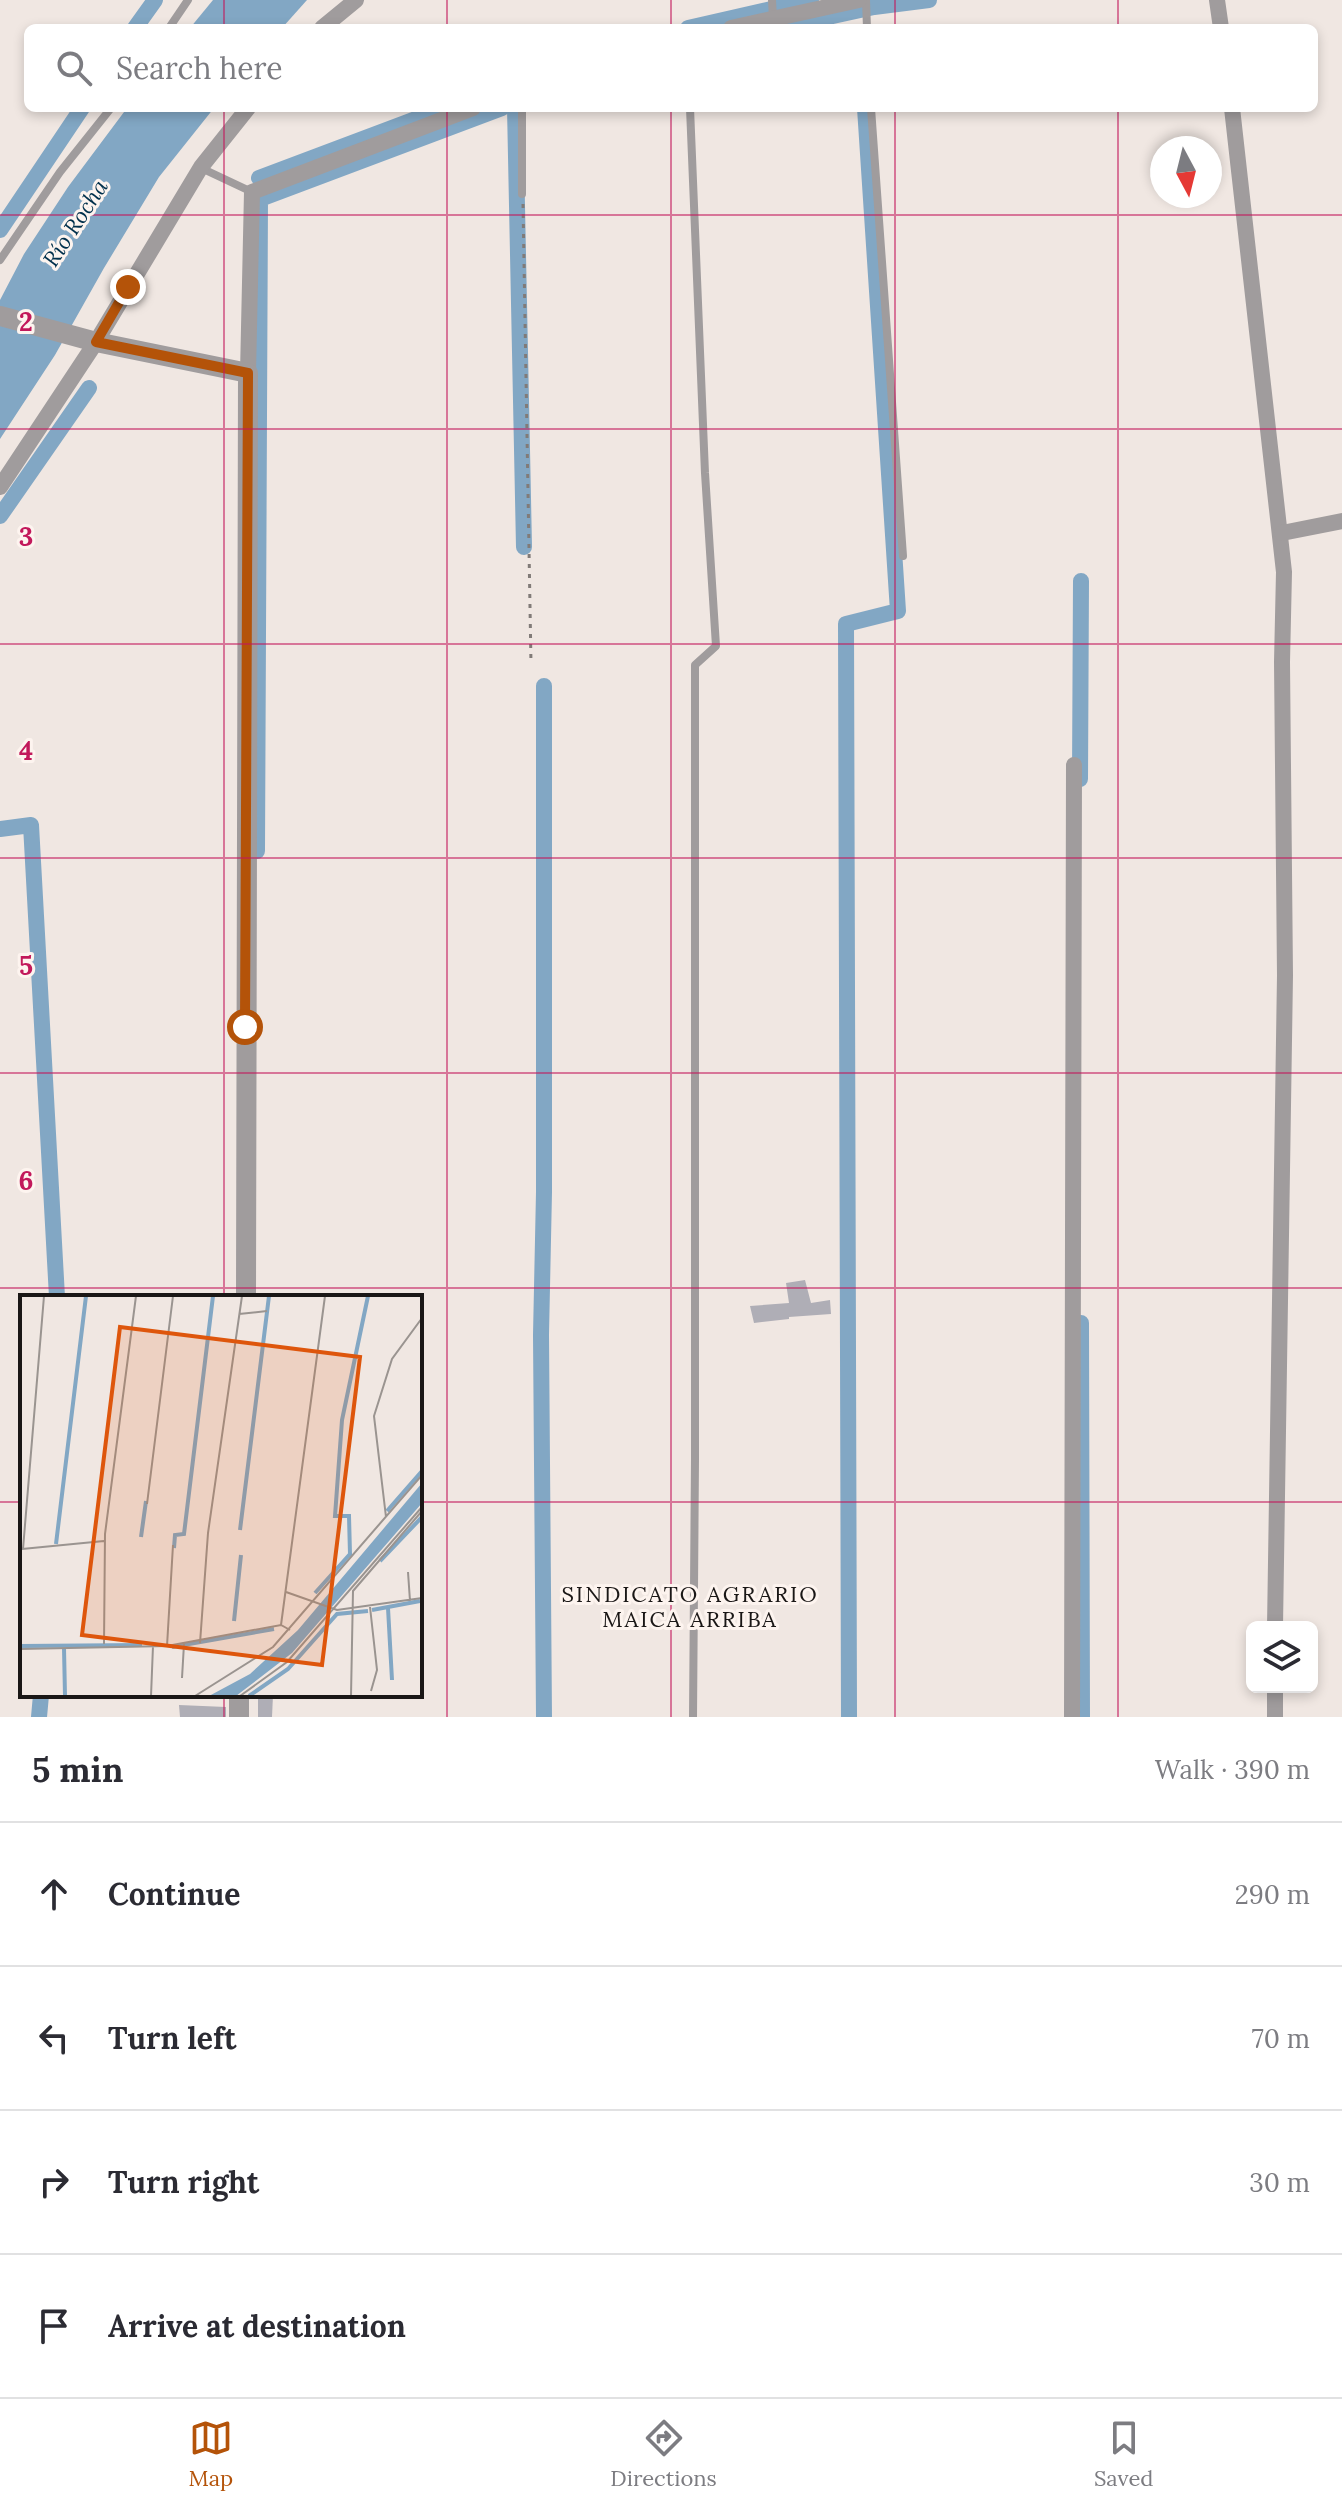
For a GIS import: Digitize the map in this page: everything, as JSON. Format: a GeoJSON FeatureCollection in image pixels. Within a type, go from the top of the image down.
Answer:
{"type":"FeatureCollection","features":[{"type":"Feature","properties":{"kind":"street"},"geometry":{"type":"LineString","coordinates":[[327,24],[356,0]]}},
{"type":"Feature","properties":{"kind":"street"},"geometry":{"type":"LineString","coordinates":[[750,24],[859,0]]}},
{"type":"Feature","properties":{"kind":"street"},"geometry":{"type":"LineString","coordinates":[[1217,0],[1220,24]]}},
{"type":"Feature","properties":{"kind":"street"},"geometry":{"type":"LineString","coordinates":[[0,487],[201,167],[245,112]]}},
{"type":"Feature","properties":{"kind":"street"},"geometry":{"type":"LineString","coordinates":[[246,1295],[248,373],[252,192],[462,112]]}},
{"type":"Feature","properties":{"kind":"street"},"geometry":{"type":"LineString","coordinates":[[1232,112],[1284,572],[1285,975],[1275,1621]]}},
{"type":"Feature","properties":{"kind":"street"},"geometry":{"type":"LineString","coordinates":[[0,316],[91,341],[248,373]]}},
{"type":"Feature","properties":{"kind":"street"},"geometry":{"type":"LineString","coordinates":[[1282,533],[1342,521]]}},
{"type":"Feature","properties":{"kind":"street"},"geometry":{"type":"LineString","coordinates":[[1072,1717],[1074,765]]}},
{"type":"Feature","properties":{"kind":"street"},"geometry":{"type":"LineString","coordinates":[[1275,1693],[1275,1717]]}},
{"type":"Feature","properties":{"kind":"lane"},"geometry":{"type":"LineString","coordinates":[[172,24],[188,0]]}},
{"type":"Feature","properties":{"kind":"lane"},"geometry":{"type":"LineString","coordinates":[[772,0],[773,19]]}},
{"type":"Feature","properties":{"kind":"lane"},"geometry":{"type":"LineString","coordinates":[[866,0],[867,24]]}},
{"type":"Feature","properties":{"kind":"lane"},"geometry":{"type":"LineString","coordinates":[[0,260],[60,172],[108,112]]}},
{"type":"Feature","properties":{"kind":"lane"},"geometry":{"type":"LineString","coordinates":[[522,112],[522,194]]}},
{"type":"Feature","properties":{"kind":"lane"},"geometry":{"type":"LineString","coordinates":[[690,112],[704,457],[716,646],[695,665],[693,1717]]}},
{"type":"Feature","properties":{"kind":"lane"},"geometry":{"type":"LineString","coordinates":[[871,112],[903,556]]}},
{"type":"Feature","properties":{"kind":"lane"},"geometry":{"type":"LineString","coordinates":[[201,167],[252,192]]}},
{"type":"Feature","properties":{"kind":"path"},"geometry":{"type":"LineString","coordinates":[[522,194],[531,664]]}},
{"type":"Feature","properties":{"kind":"water"},"geometry":{"type":"Polygon","coordinates":[[[213,0],[307,0],[286,24],[193,24],[213,0]]]}},
{"type":"Feature","properties":{"kind":"water","name":"Río Rocha"},"geometry":{"type":"Polygon","coordinates":[[[124,112],[211,112],[159,177],[55,355],[0,439],[0,300],[24,254],[68,187],[124,112]]]}},
{"type":"Feature","properties":{"kind":"building"},"geometry":{"type":"Polygon","coordinates":[[[805,1280],[811,1303],[830,1300],[831,1314],[754,1323],[750,1306],[789,1303],[786,1283],[805,1280]]]}},
{"type":"Feature","properties":{"kind":"building"},"geometry":{"type":"Polygon","coordinates":[[[258,1697],[273,1697],[272,1717],[258,1717],[258,1697]]]}},
{"type":"Feature","properties":{"kind":"building"},"geometry":{"type":"Polygon","coordinates":[[[179,1705],[226,1707],[226,1717],[180,1717],[179,1705]]]}},
{"type":"Feature","properties":{"kind":"waterway"},"geometry":{"type":"LineString","coordinates":[[138,24],[155,0]]}},
{"type":"Feature","properties":{"kind":"waterway"},"geometry":{"type":"LineString","coordinates":[[706,24],[811,0]]}},
{"type":"Feature","properties":{"kind":"waterway"},"geometry":{"type":"LineString","coordinates":[[796,24],[874,7],[929,0]]}},
{"type":"Feature","properties":{"kind":"waterway"},"geometry":{"type":"LineString","coordinates":[[0,230],[79,112]]}},
{"type":"Feature","properties":{"kind":"waterway"},"geometry":{"type":"LineString","coordinates":[[259,178],[434,112]]}},
{"type":"Feature","properties":{"kind":"waterway"},"geometry":{"type":"LineString","coordinates":[[257,851],[260,199],[491,112]]}},
{"type":"Feature","properties":{"kind":"waterway"},"geometry":{"type":"LineString","coordinates":[[515,112],[524,547]]}},
{"type":"Feature","properties":{"kind":"waterway"},"geometry":{"type":"LineString","coordinates":[[849,1717],[846,624],[898,611],[865,112]]}},
{"type":"Feature","properties":{"kind":"waterway"},"geometry":{"type":"LineString","coordinates":[[0,516],[89,388]]}},
{"type":"Feature","properties":{"kind":"waterway"},"geometry":{"type":"LineString","coordinates":[[1080,779],[1081,581]]}},
{"type":"Feature","properties":{"kind":"waterway"},"geometry":{"type":"LineString","coordinates":[[544,686],[541,1335],[544,1717]]}},
{"type":"Feature","properties":{"kind":"waterway"},"geometry":{"type":"LineString","coordinates":[[0,829],[31,825],[57,1295]]}},
{"type":"Feature","properties":{"kind":"waterway"},"geometry":{"type":"LineString","coordinates":[[1081,1323],[1082,1717]]}},
{"type":"Feature","properties":{"kind":"waterway"},"geometry":{"type":"LineString","coordinates":[[39,1717],[41,1697]]}},
{"type":"Feature","properties":{"kind":"district","name":"SINDICATO AGRARIO MAICA ARRIBA"},"geometry":{"type":"Point","coordinates":[690,1606]}},
{"type":"Feature","properties":{"kind":"route"},"geometry":{"type":"LineString","coordinates":[[128,287],[96,342],[248,373],[245,1027]]}}]}
